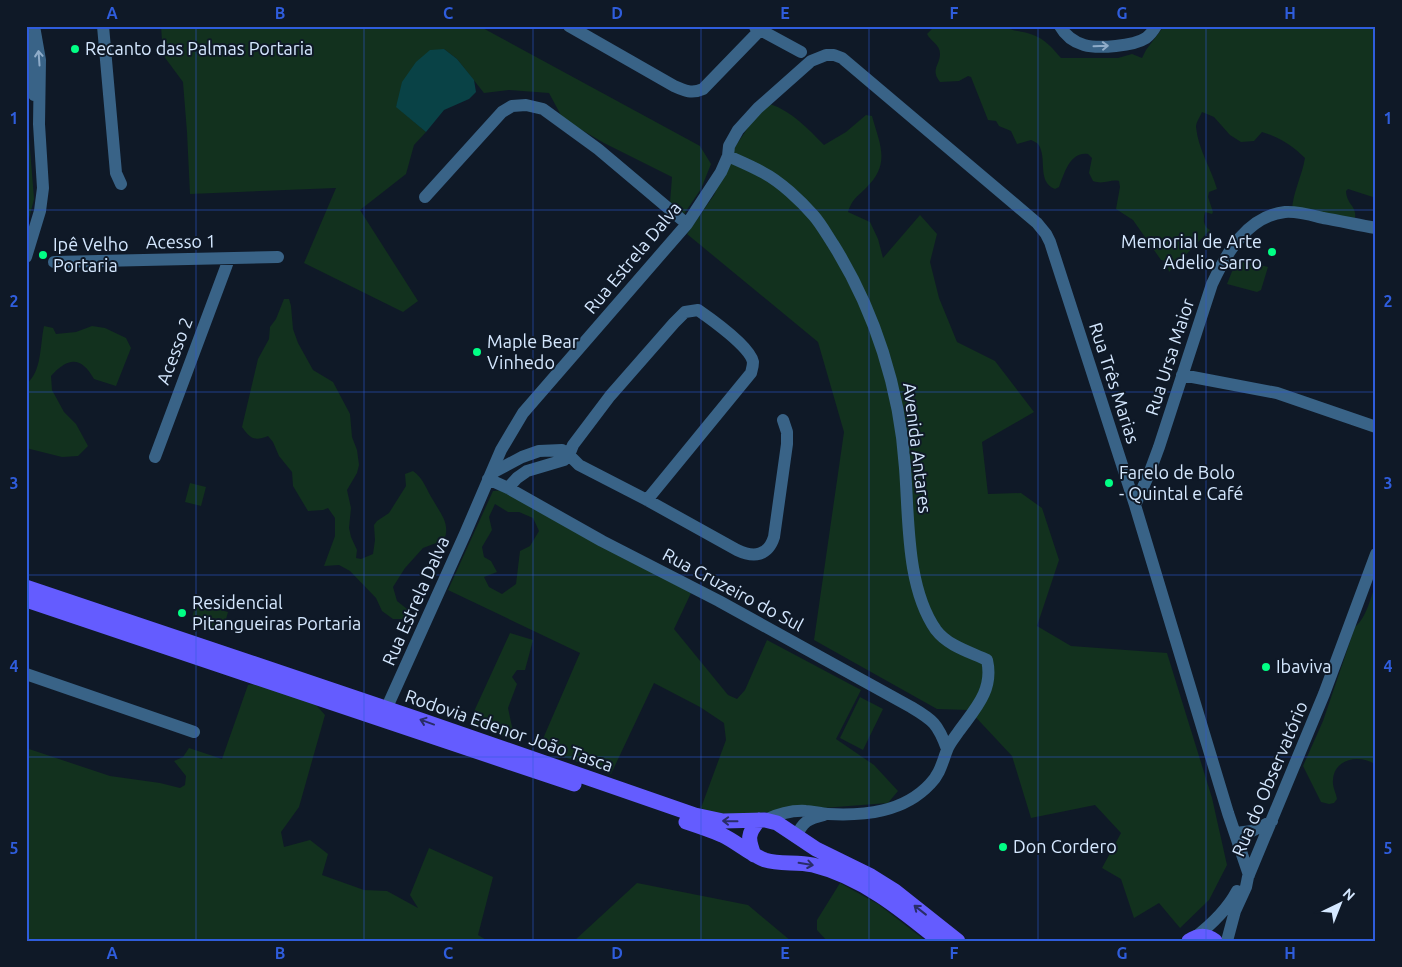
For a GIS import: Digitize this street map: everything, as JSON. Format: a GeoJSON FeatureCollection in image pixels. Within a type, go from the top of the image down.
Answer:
{"type":"FeatureCollection","features":[{"type":"Feature","properties":{"kind":"main road","name":"Rodovia Edenor João Tasca"},"geometry":{"type":"LineString","coordinates":[[26,588],[384,713],[713,832],[730,840],[754,856],[778,863],[812,864],[829,869],[854,880],[886,899],[940,941]]}},
{"type":"Feature","properties":{"kind":"main road","name":"Rodovia Edenor João Tasca"},"geometry":{"type":"LineString","coordinates":[[26,600],[384,713],[695,815],[724,821],[762,820],[777,823],[796,837],[871,876],[895,891],[958,941]]}},
{"type":"Feature","properties":{"kind":"main road"},"geometry":{"type":"LineString","coordinates":[[754,856],[749,844],[750,830],[762,820]]}},
{"type":"Feature","properties":{"kind":"main road"},"geometry":{"type":"LineString","coordinates":[[778,863],[790,850],[796,837]]}},
{"type":"Feature","properties":{"kind":"main road"},"geometry":{"type":"LineString","coordinates":[[1192,939],[1206,936],[1215,941]]}},
{"type":"Feature","properties":{"kind":"street"},"geometry":{"type":"LineString","coordinates":[[26,257],[40,211],[43,188],[39,124],[40,60],[34,26]]}},
{"type":"Feature","properties":{"kind":"street"},"geometry":{"type":"LineString","coordinates":[[103,26],[116,173],[121,184]]}},
{"type":"Feature","properties":{"kind":"street"},"geometry":{"type":"LineString","coordinates":[[569,26],[591,31],[683,90],[690,92],[697,92],[703,88],[759,28],[801,52]]}},
{"type":"Feature","properties":{"kind":"street"},"geometry":{"type":"LineString","coordinates":[[1060,26],[1074,41],[1093,46],[1134,43],[1146,38],[1153,32],[1156,26]]}},
{"type":"Feature","properties":{"kind":"street"},"geometry":{"type":"LineString","coordinates":[[26,38],[29,68],[39,124]]}},
{"type":"Feature","properties":{"kind":"street","name":"Rua Estrela Dalva"},"geometry":{"type":"LineString","coordinates":[[384,713],[504,444],[523,413],[687,224],[720,172],[728,156],[729,146],[738,130],[758,108],[811,60],[826,54]]}},
{"type":"Feature","properties":{"kind":"street","name":"Rua Três Marias"},"geometry":{"type":"LineString","coordinates":[[826,54],[842,58],[1037,223],[1046,234],[1058,265],[1133,500],[1248,876]]}},
{"type":"Feature","properties":{"kind":"street"},"geometry":{"type":"LineString","coordinates":[[425,197],[502,112],[512,106],[526,105],[543,108],[598,149],[687,224]]}},
{"type":"Feature","properties":{"kind":"street","name":"Avenida Antares"},"geometry":{"type":"LineString","coordinates":[[728,156],[764,173],[796,198],[815,217],[846,264],[873,323],[898,407],[905,462],[912,567],[918,590],[936,630],[947,642],[987,660],[990,673],[981,702],[947,749]]}},
{"type":"Feature","properties":{"kind":"street","name":"Rua Ursa Maior"},"geometry":{"type":"LineString","coordinates":[[1133,500],[1144,487],[1212,284],[1223,261],[1236,241],[1271,215],[1287,212],[1376,228]]}},
{"type":"Feature","properties":{"kind":"street","name":"Acesso 1"},"geometry":{"type":"LineString","coordinates":[[54,262],[278,257]]}},
{"type":"Feature","properties":{"kind":"street","name":"Acesso 2"},"geometry":{"type":"LineString","coordinates":[[155,457],[229,259]]}},
{"type":"Feature","properties":{"kind":"street"},"geometry":{"type":"LineString","coordinates":[[508,488],[527,471],[564,460],[610,396],[674,323],[685,312],[698,310],[743,347],[751,357],[753,366],[751,373],[647,500]]}},
{"type":"Feature","properties":{"kind":"street"},"geometry":{"type":"LineString","coordinates":[[1182,375],[1277,393],[1376,426]]}},
{"type":"Feature","properties":{"kind":"street"},"geometry":{"type":"LineString","coordinates":[[490,476],[522,457],[539,451],[562,450],[569,454],[579,465],[745,554],[753,556],[764,552],[771,546],[775,528],[787,444],[787,432],[783,420]]}},
{"type":"Feature","properties":{"kind":"street","name":"Rua Cruzeiro do Sul"},"geometry":{"type":"LineString","coordinates":[[490,476],[602,541],[719,601],[911,707],[931,719],[941,732],[947,749]]}},
{"type":"Feature","properties":{"kind":"street","name":"Rua do Observatório"},"geometry":{"type":"LineString","coordinates":[[1227,941],[1235,911],[1246,886],[1248,876],[1324,694],[1376,554]]}},
{"type":"Feature","properties":{"kind":"street"},"geometry":{"type":"LineString","coordinates":[[26,674],[194,732]]}},
{"type":"Feature","properties":{"kind":"street"},"geometry":{"type":"LineString","coordinates":[[762,820],[778,814],[806,810],[827,814],[857,814],[903,805],[920,794],[932,782],[942,768],[947,749]]}},
{"type":"Feature","properties":{"kind":"street"},"geometry":{"type":"LineString","coordinates":[[796,837],[806,821],[827,814]]}},
{"type":"Feature","properties":{"kind":"street"},"geometry":{"type":"LineString","coordinates":[[1236,833],[1252,831],[1272,821]]}},
{"type":"Feature","properties":{"kind":"street","name":"Rua do Observatório"},"geometry":{"type":"LineString","coordinates":[[1192,939],[1213,924],[1248,876]]}},
{"type":"Feature","properties":{"kind":"shaded area"},"geometry":{"type":"Polygon","coordinates":[[[161,26],[479,26],[700,146],[711,164],[701,189],[684,214],[670,203],[672,177],[604,143],[563,119],[549,93],[509,90],[484,93],[457,59],[444,49],[396,106],[426,132],[414,145],[406,174],[360,210],[418,301],[403,312],[304,263],[336,188],[190,194],[183,82],[163,55],[161,26]]]}},
{"type":"Feature","properties":{"kind":"shaded area"},"geometry":{"type":"Polygon","coordinates":[[[935,26],[1004,26],[1011,30],[1040,38],[1061,58],[1118,58],[1132,54],[1142,58],[1164,26],[1376,26],[1376,198],[1348,189],[1346,191],[1348,200],[1355,211],[1355,219],[1292,210],[1305,158],[1285,142],[1262,132],[1254,141],[1241,142],[1230,135],[1214,117],[1202,112],[1196,125],[1197,135],[1217,189],[1209,192],[1208,197],[1212,214],[1205,212],[1204,215],[1205,224],[1210,230],[1169,272],[1166,261],[1161,260],[1133,220],[1116,209],[1120,187],[1119,181],[1093,181],[1089,173],[1092,158],[1088,154],[1082,154],[1072,160],[1059,187],[1055,189],[1049,186],[1046,181],[1041,149],[1038,144],[1031,140],[1017,144],[1011,131],[999,126],[996,121],[988,120],[971,77],[968,76],[959,81],[940,82],[936,71],[940,51],[927,34],[935,26]]]}},
{"type":"Feature","properties":{"kind":"shaded area"},"geometry":{"type":"Polygon","coordinates":[[[444,49],[457,59],[474,80],[476,92],[469,99],[444,110],[426,132],[396,107],[402,82],[416,62],[430,50],[444,49]]]}},
{"type":"Feature","properties":{"kind":"shaded area"},"geometry":{"type":"Polygon","coordinates":[[[26,99],[34,199],[26,231],[26,99]]]}},
{"type":"Feature","properties":{"kind":"shaded area"},"geometry":{"type":"Polygon","coordinates":[[[770,104],[793,116],[824,145],[846,132],[866,115],[872,116],[880,145],[881,162],[879,171],[866,188],[855,198],[848,212],[870,222],[878,239],[883,258],[920,215],[937,234],[930,262],[939,298],[957,342],[995,361],[1034,412],[982,442],[988,494],[1021,493],[1042,508],[1059,560],[1037,626],[1071,646],[1167,653],[1212,798],[1227,865],[1209,900],[1180,928],[1159,903],[1134,918],[1121,879],[1102,868],[1121,833],[1095,805],[1031,818],[1012,756],[969,710],[937,709],[814,640],[844,432],[818,342],[687,234],[714,195],[735,147],[751,123],[770,104]]]}},
{"type":"Feature","properties":{"kind":"shaded area"},"geometry":{"type":"Polygon","coordinates":[[[1237,259],[1268,267],[1261,290],[1257,292],[1227,284],[1237,259]]]}},
{"type":"Feature","properties":{"kind":"shaded area"},"geometry":{"type":"Polygon","coordinates":[[[284,299],[289,299],[293,329],[298,343],[313,370],[333,382],[350,414],[352,437],[357,450],[359,465],[357,473],[347,490],[351,508],[349,528],[357,550],[356,558],[361,559],[373,554],[375,540],[374,525],[389,513],[406,486],[405,474],[413,471],[420,477],[444,519],[446,534],[444,540],[423,548],[405,568],[393,587],[397,601],[407,609],[406,619],[393,619],[382,611],[376,598],[350,571],[339,565],[324,566],[335,536],[335,518],[328,508],[308,511],[293,486],[292,472],[279,456],[273,442],[268,436],[259,439],[253,438],[242,427],[258,359],[269,339],[270,327],[276,319],[284,299]]]}},
{"type":"Feature","properties":{"kind":"shaded area"},"geometry":{"type":"Polygon","coordinates":[[[44,326],[53,328],[56,334],[76,332],[92,326],[105,328],[126,338],[131,348],[116,386],[94,379],[84,366],[74,362],[63,365],[51,376],[52,390],[64,412],[76,424],[88,446],[78,456],[62,457],[26,448],[26,384],[38,366],[44,326]]]}},
{"type":"Feature","properties":{"kind":"shaded area"},"geometry":{"type":"Polygon","coordinates":[[[190,483],[206,487],[201,506],[185,502],[190,483]]]}},
{"type":"Feature","properties":{"kind":"shaded area"},"geometry":{"type":"Polygon","coordinates":[[[504,490],[691,593],[674,629],[728,695],[737,699],[745,690],[767,640],[861,690],[836,739],[874,765],[898,791],[888,803],[789,809],[746,815],[710,813],[701,808],[726,740],[724,723],[700,707],[654,683],[611,774],[539,748],[580,653],[448,590],[493,491],[504,490]],[[495,504],[489,517],[492,530],[482,547],[484,557],[491,561],[497,572],[484,577],[489,587],[502,594],[516,584],[520,551],[530,546],[539,531],[533,518],[519,512],[508,512],[495,504]]]}},
{"type":"Feature","properties":{"kind":"shaded area"},"geometry":{"type":"Polygon","coordinates":[[[1376,583],[1376,765],[1356,759],[1349,760],[1338,767],[1333,782],[1337,799],[1334,803],[1329,804],[1321,802],[1303,766],[1323,721],[1355,627],[1366,612],[1376,583]]]}},
{"type":"Feature","properties":{"kind":"shaded area"},"geometry":{"type":"Polygon","coordinates":[[[196,603],[228,612],[223,630],[191,622],[196,603]]]}},
{"type":"Feature","properties":{"kind":"shaded area"},"geometry":{"type":"Polygon","coordinates":[[[510,633],[533,640],[525,670],[517,670],[512,677],[517,684],[508,708],[515,741],[472,724],[471,718],[510,633]]]}},
{"type":"Feature","properties":{"kind":"shaded area"},"geometry":{"type":"Polygon","coordinates":[[[256,684],[316,705],[325,715],[299,807],[281,832],[284,847],[310,840],[328,854],[322,875],[364,890],[387,891],[418,908],[410,895],[429,848],[493,877],[478,935],[488,941],[26,941],[26,748],[110,776],[160,783],[180,788],[185,785],[186,776],[174,761],[183,757],[189,748],[222,759],[248,685],[256,684]]]}},
{"type":"Feature","properties":{"kind":"shaded area"},"geometry":{"type":"Polygon","coordinates":[[[860,697],[883,709],[863,750],[840,738],[860,697]]]}},
{"type":"Feature","properties":{"kind":"shaded area"},"geometry":{"type":"Polygon","coordinates":[[[637,883],[748,905],[791,941],[574,941],[637,883]]]}},
{"type":"Feature","properties":{"kind":"shaded area"},"geometry":{"type":"Polygon","coordinates":[[[840,883],[878,904],[926,941],[827,941],[817,930],[817,920],[840,883]]]}},
{"type":"Feature","properties":{"kind":"place","name":"Recanto das Palmas Portaria"},"geometry":{"type":"Point","coordinates":[75,49]}},
{"type":"Feature","properties":{"kind":"place","name":"Memorial de Arte Adelio Sarro"},"geometry":{"type":"Point","coordinates":[1272,252]}},
{"type":"Feature","properties":{"kind":"place","name":"Ipê Velho Portaria"},"geometry":{"type":"Point","coordinates":[43,255]}},
{"type":"Feature","properties":{"kind":"place","name":"Maple Bear Vinhedo"},"geometry":{"type":"Point","coordinates":[477,352]}},
{"type":"Feature","properties":{"kind":"place","name":"Farelo de Bolo - Quintal e Café"},"geometry":{"type":"Point","coordinates":[1109,483]}},
{"type":"Feature","properties":{"kind":"place","name":"Residencial Pitangueiras Portaria"},"geometry":{"type":"Point","coordinates":[182,613]}},
{"type":"Feature","properties":{"kind":"place","name":"Ibaviva"},"geometry":{"type":"Point","coordinates":[1266,667]}},
{"type":"Feature","properties":{"kind":"place","name":"Don Cordero"},"geometry":{"type":"Point","coordinates":[1003,847]}}]}
